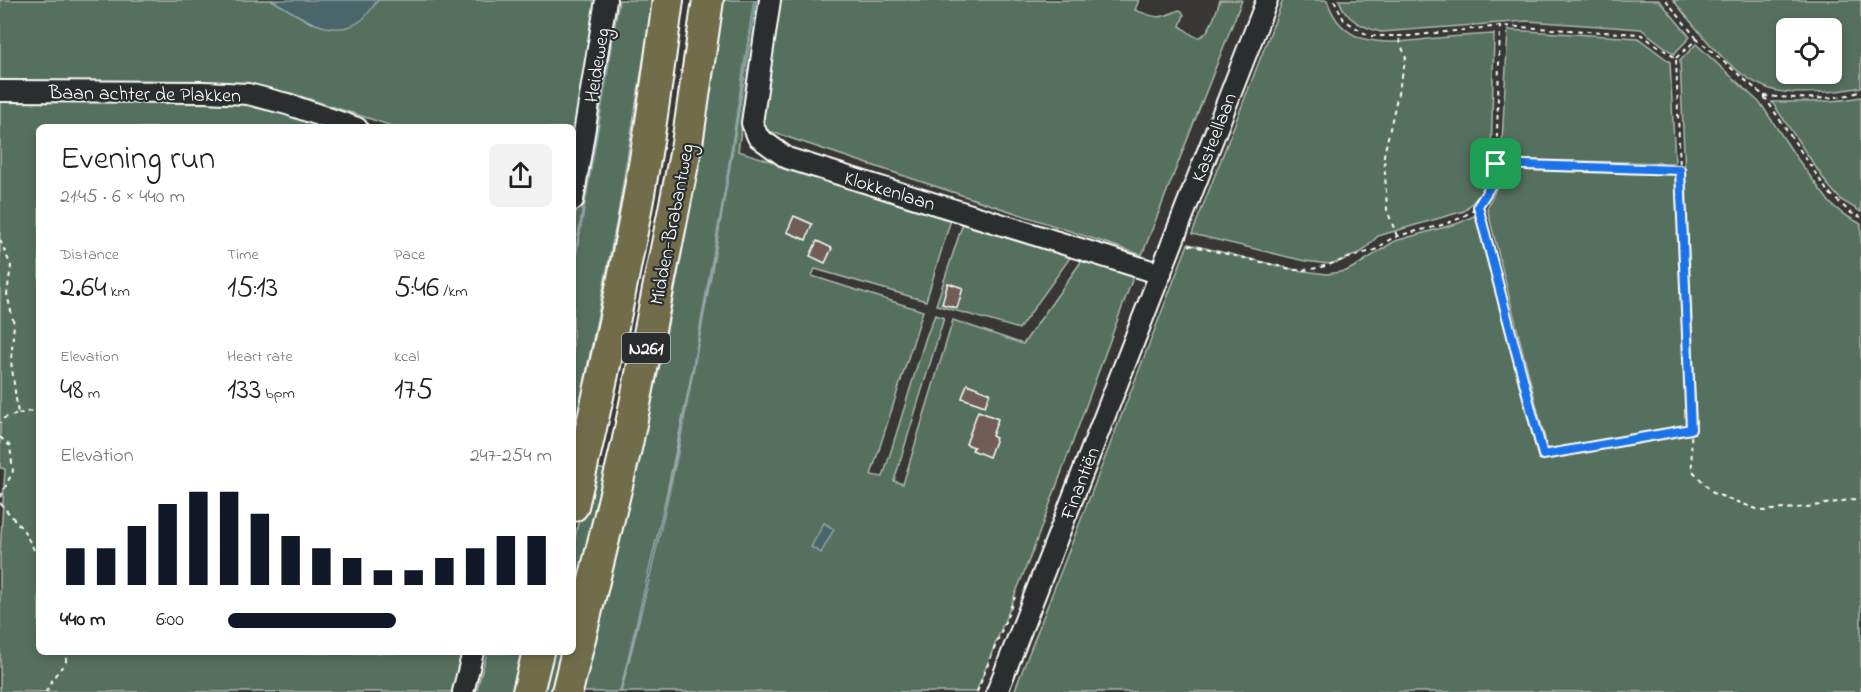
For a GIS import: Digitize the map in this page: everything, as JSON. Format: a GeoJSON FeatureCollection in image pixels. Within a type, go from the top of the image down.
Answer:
{"type":"FeatureCollection","features":[{"type":"Feature","properties":{"kind":"highway","name":"Midden-Brabantweg"},"geometry":{"type":"LineString","coordinates":[[576,493],[626,258],[648,137],[668,0]]}},
{"type":"Feature","properties":{"kind":"highway","name":"Midden-Brabantweg"},"geometry":{"type":"LineString","coordinates":[[576,655],[627,444],[687,144],[708,0]]}},
{"type":"Feature","properties":{"kind":"highway"},"geometry":{"type":"LineString","coordinates":[[528,692],[537,655]]}},
{"type":"Feature","properties":{"kind":"highway","name":"Midden-Brabantweg"},"geometry":{"type":"LineString","coordinates":[[567,692],[576,655]]}},
{"type":"Feature","properties":{"kind":"street","name":"Heideweg"},"geometry":{"type":"LineString","coordinates":[[576,170],[606,0]]}},
{"type":"Feature","properties":{"kind":"street","name":"Klokkenlaan"},"geometry":{"type":"LineString","coordinates":[[770,0],[752,123],[758,137],[768,146],[787,158],[1161,274]]}},
{"type":"Feature","properties":{"kind":"street","name":"Kasteellaan"},"geometry":{"type":"LineString","coordinates":[[1161,274],[1267,0]]}},
{"type":"Feature","properties":{"kind":"street","name":"Baan achter de Plakken"},"geometry":{"type":"LineString","coordinates":[[0,91],[248,94],[287,104],[345,124]]}},
{"type":"Feature","properties":{"kind":"street","name":"Finantiën"},"geometry":{"type":"LineString","coordinates":[[997,692],[1161,274]]}},
{"type":"Feature","properties":{"kind":"street"},"geometry":{"type":"LineString","coordinates":[[463,692],[472,655]]}},
{"type":"Feature","properties":{"kind":"path"},"geometry":{"type":"LineString","coordinates":[[1334,0],[1344,20],[1369,36],[1398,36],[1500,27],[1640,34],[1676,58]]}},
{"type":"Feature","properties":{"kind":"path"},"geometry":{"type":"LineString","coordinates":[[1666,0],[1697,39],[1764,96],[1827,192],[1851,213],[1861,218]]}},
{"type":"Feature","properties":{"kind":"path"},"geometry":{"type":"LineString","coordinates":[[1175,236],[1183,243],[1294,270],[1307,271],[1374,251],[1396,236],[1465,215],[1478,206],[1496,171],[1500,27]]}},
{"type":"Feature","properties":{"kind":"path"},"geometry":{"type":"LineString","coordinates":[[1396,236],[1387,210],[1384,154],[1406,58],[1398,36]]}},
{"type":"Feature","properties":{"kind":"path"},"geometry":{"type":"LineString","coordinates":[[1697,39],[1676,58],[1692,470],[1713,494],[1762,512],[1861,498]]}},
{"type":"Feature","properties":{"kind":"path"},"geometry":{"type":"LineString","coordinates":[[1764,96],[1803,98],[1851,95],[1861,91]]}},
{"type":"Feature","properties":{"kind":"path"},"geometry":{"type":"LineString","coordinates":[[1496,164],[1680,170]]}},
{"type":"Feature","properties":{"kind":"path"},"geometry":{"type":"LineString","coordinates":[[1478,206],[1543,455],[1691,429]]}},
{"type":"Feature","properties":{"kind":"path"},"geometry":{"type":"LineString","coordinates":[[0,240],[11,266],[7,294],[14,324],[11,361],[18,414]]}},
{"type":"Feature","properties":{"kind":"path"},"geometry":{"type":"LineString","coordinates":[[0,423],[4,418],[36,410]]}},
{"type":"Feature","properties":{"kind":"path"},"geometry":{"type":"LineString","coordinates":[[0,437],[10,446],[13,471],[0,498]]}},
{"type":"Feature","properties":{"kind":"path"},"geometry":{"type":"LineString","coordinates":[[0,503],[24,531],[36,553]]}},
{"type":"Feature","properties":{"kind":"path"},"geometry":{"type":"LineString","coordinates":[[46,692],[53,678],[66,662],[66,655]]}},
{"type":"Feature","properties":{"kind":"green space"},"geometry":{"type":"Polygon","coordinates":[[[0,0],[272,0],[311,23],[362,19],[378,0],[601,0],[576,146],[576,124],[386,124],[291,93],[238,85],[0,82],[0,0]]]}},
{"type":"Feature","properties":{"kind":"green space"},"geometry":{"type":"Polygon","coordinates":[[[611,0],[617,0],[576,249],[576,210],[611,0]]]}},
{"type":"Feature","properties":{"kind":"green space"},"geometry":{"type":"Polygon","coordinates":[[[619,0],[653,0],[617,220],[576,423],[576,255],[619,0]]]}},
{"type":"Feature","properties":{"kind":"green space"},"geometry":{"type":"Polygon","coordinates":[[[724,0],[754,0],[728,174],[697,348],[661,520],[620,692],[583,692],[633,486],[667,331],[690,209],[724,0]]]}},
{"type":"Feature","properties":{"kind":"green space"},"geometry":{"type":"Polygon","coordinates":[[[756,0],[760,0],[738,151],[952,216],[926,301],[815,269],[812,276],[923,311],[871,475],[883,477],[926,337],[935,315],[944,318],[894,481],[903,484],[953,320],[1023,344],[1083,259],[1134,275],[1033,550],[976,692],[621,692],[662,520],[698,348],[756,0]]]}},
{"type":"Feature","properties":{"kind":"green space"},"geometry":{"type":"Polygon","coordinates":[[[779,0],[1139,0],[1135,10],[1153,16],[1162,17],[1179,10],[1182,11],[1184,15],[1180,26],[1197,37],[1209,29],[1220,0],[1242,0],[1142,255],[769,131],[765,127],[764,111],[779,0]]]}},
{"type":"Feature","properties":{"kind":"green space"},"geometry":{"type":"Polygon","coordinates":[[[1283,0],[1327,0],[1335,17],[1345,29],[1358,37],[1373,41],[1388,42],[1494,34],[1491,162],[1485,185],[1479,196],[1464,211],[1378,236],[1362,252],[1329,264],[1305,261],[1192,234],[1283,0]]]}},
{"type":"Feature","properties":{"kind":"green space"},"geometry":{"type":"Polygon","coordinates":[[[1339,0],[1659,0],[1690,37],[1674,54],[1641,29],[1527,21],[1381,32],[1367,28],[1350,18],[1339,0]]]}},
{"type":"Feature","properties":{"kind":"green space"},"geometry":{"type":"Polygon","coordinates":[[[1673,0],[1861,0],[1861,87],[1805,93],[1773,90],[1744,75],[1705,39],[1673,0]]]}},
{"type":"Feature","properties":{"kind":"green space"},"geometry":{"type":"Polygon","coordinates":[[[1508,30],[1638,38],[1670,62],[1675,163],[1501,160],[1508,30]]]}},
{"type":"Feature","properties":{"kind":"green space"},"geometry":{"type":"Polygon","coordinates":[[[1696,44],[1761,104],[1830,203],[1843,214],[1861,224],[1861,692],[1014,692],[1188,244],[1296,270],[1327,274],[1346,271],[1395,241],[1459,223],[1474,216],[1478,220],[1539,459],[1549,456],[1487,208],[1503,169],[1676,174],[1687,424],[1696,423],[1680,61],[1696,44]]]}},
{"type":"Feature","properties":{"kind":"green space"},"geometry":{"type":"Polygon","coordinates":[[[1861,97],[1861,212],[1841,200],[1827,184],[1772,102],[1828,101],[1861,97]]]}},
{"type":"Feature","properties":{"kind":"green space"},"geometry":{"type":"Polygon","coordinates":[[[0,100],[237,101],[328,124],[36,124],[36,655],[467,655],[458,692],[0,692],[0,553],[5,469],[0,468],[0,100]]]}},
{"type":"Feature","properties":{"kind":"green space"},"geometry":{"type":"Polygon","coordinates":[[[964,220],[1072,255],[1019,329],[936,305],[964,220]]]}},
{"type":"Feature","properties":{"kind":"green space"},"geometry":{"type":"Polygon","coordinates":[[[591,467],[612,471],[576,604],[576,533],[591,467]]]}},
{"type":"Feature","properties":{"kind":"green space"},"geometry":{"type":"Polygon","coordinates":[[[486,655],[521,655],[511,692],[476,692],[486,655]]]}},
{"type":"Feature","properties":{"kind":"green space"},"geometry":{"type":"Polygon","coordinates":[[[546,655],[567,655],[558,692],[536,692],[546,655]]]}},
{"type":"Feature","properties":{"kind":"water"},"geometry":{"type":"Polygon","coordinates":[[[272,0],[378,0],[363,19],[352,26],[340,28],[316,24],[272,0]]]}},
{"type":"Feature","properties":{"kind":"water"},"geometry":{"type":"Polygon","coordinates":[[[617,0],[607,77],[576,256],[576,249],[617,0]]]}},
{"type":"Feature","properties":{"kind":"water"},"geometry":{"type":"Polygon","coordinates":[[[754,0],[756,0],[728,178],[678,453],[652,568],[620,692],[678,448],[726,184],[754,0]]]}},
{"type":"Feature","properties":{"kind":"water"},"geometry":{"type":"Polygon","coordinates":[[[824,523],[834,529],[821,553],[811,547],[824,523]]]}},
{"type":"Feature","properties":{"kind":"building"},"geometry":{"type":"Polygon","coordinates":[[[794,216],[812,224],[806,240],[787,232],[794,216]]]}},
{"type":"Feature","properties":{"kind":"building"},"geometry":{"type":"Polygon","coordinates":[[[817,241],[832,248],[825,263],[810,256],[817,241]]]}},
{"type":"Feature","properties":{"kind":"building"},"geometry":{"type":"Polygon","coordinates":[[[948,283],[963,288],[957,308],[942,304],[948,283]]]}},
{"type":"Feature","properties":{"kind":"building"},"geometry":{"type":"Polygon","coordinates":[[[967,384],[990,393],[985,406],[962,398],[967,384]]]}},
{"type":"Feature","properties":{"kind":"building"},"geometry":{"type":"Polygon","coordinates":[[[978,411],[998,419],[992,436],[996,438],[989,457],[972,450],[974,447],[966,444],[978,411]]]}},
{"type":"Feature","properties":{"kind":"route"},"geometry":{"type":"LineString","coordinates":[[1496,164],[1680,170],[1691,429],[1543,455],[1478,206],[1490,186],[1496,171],[1496,164]]}}]}
